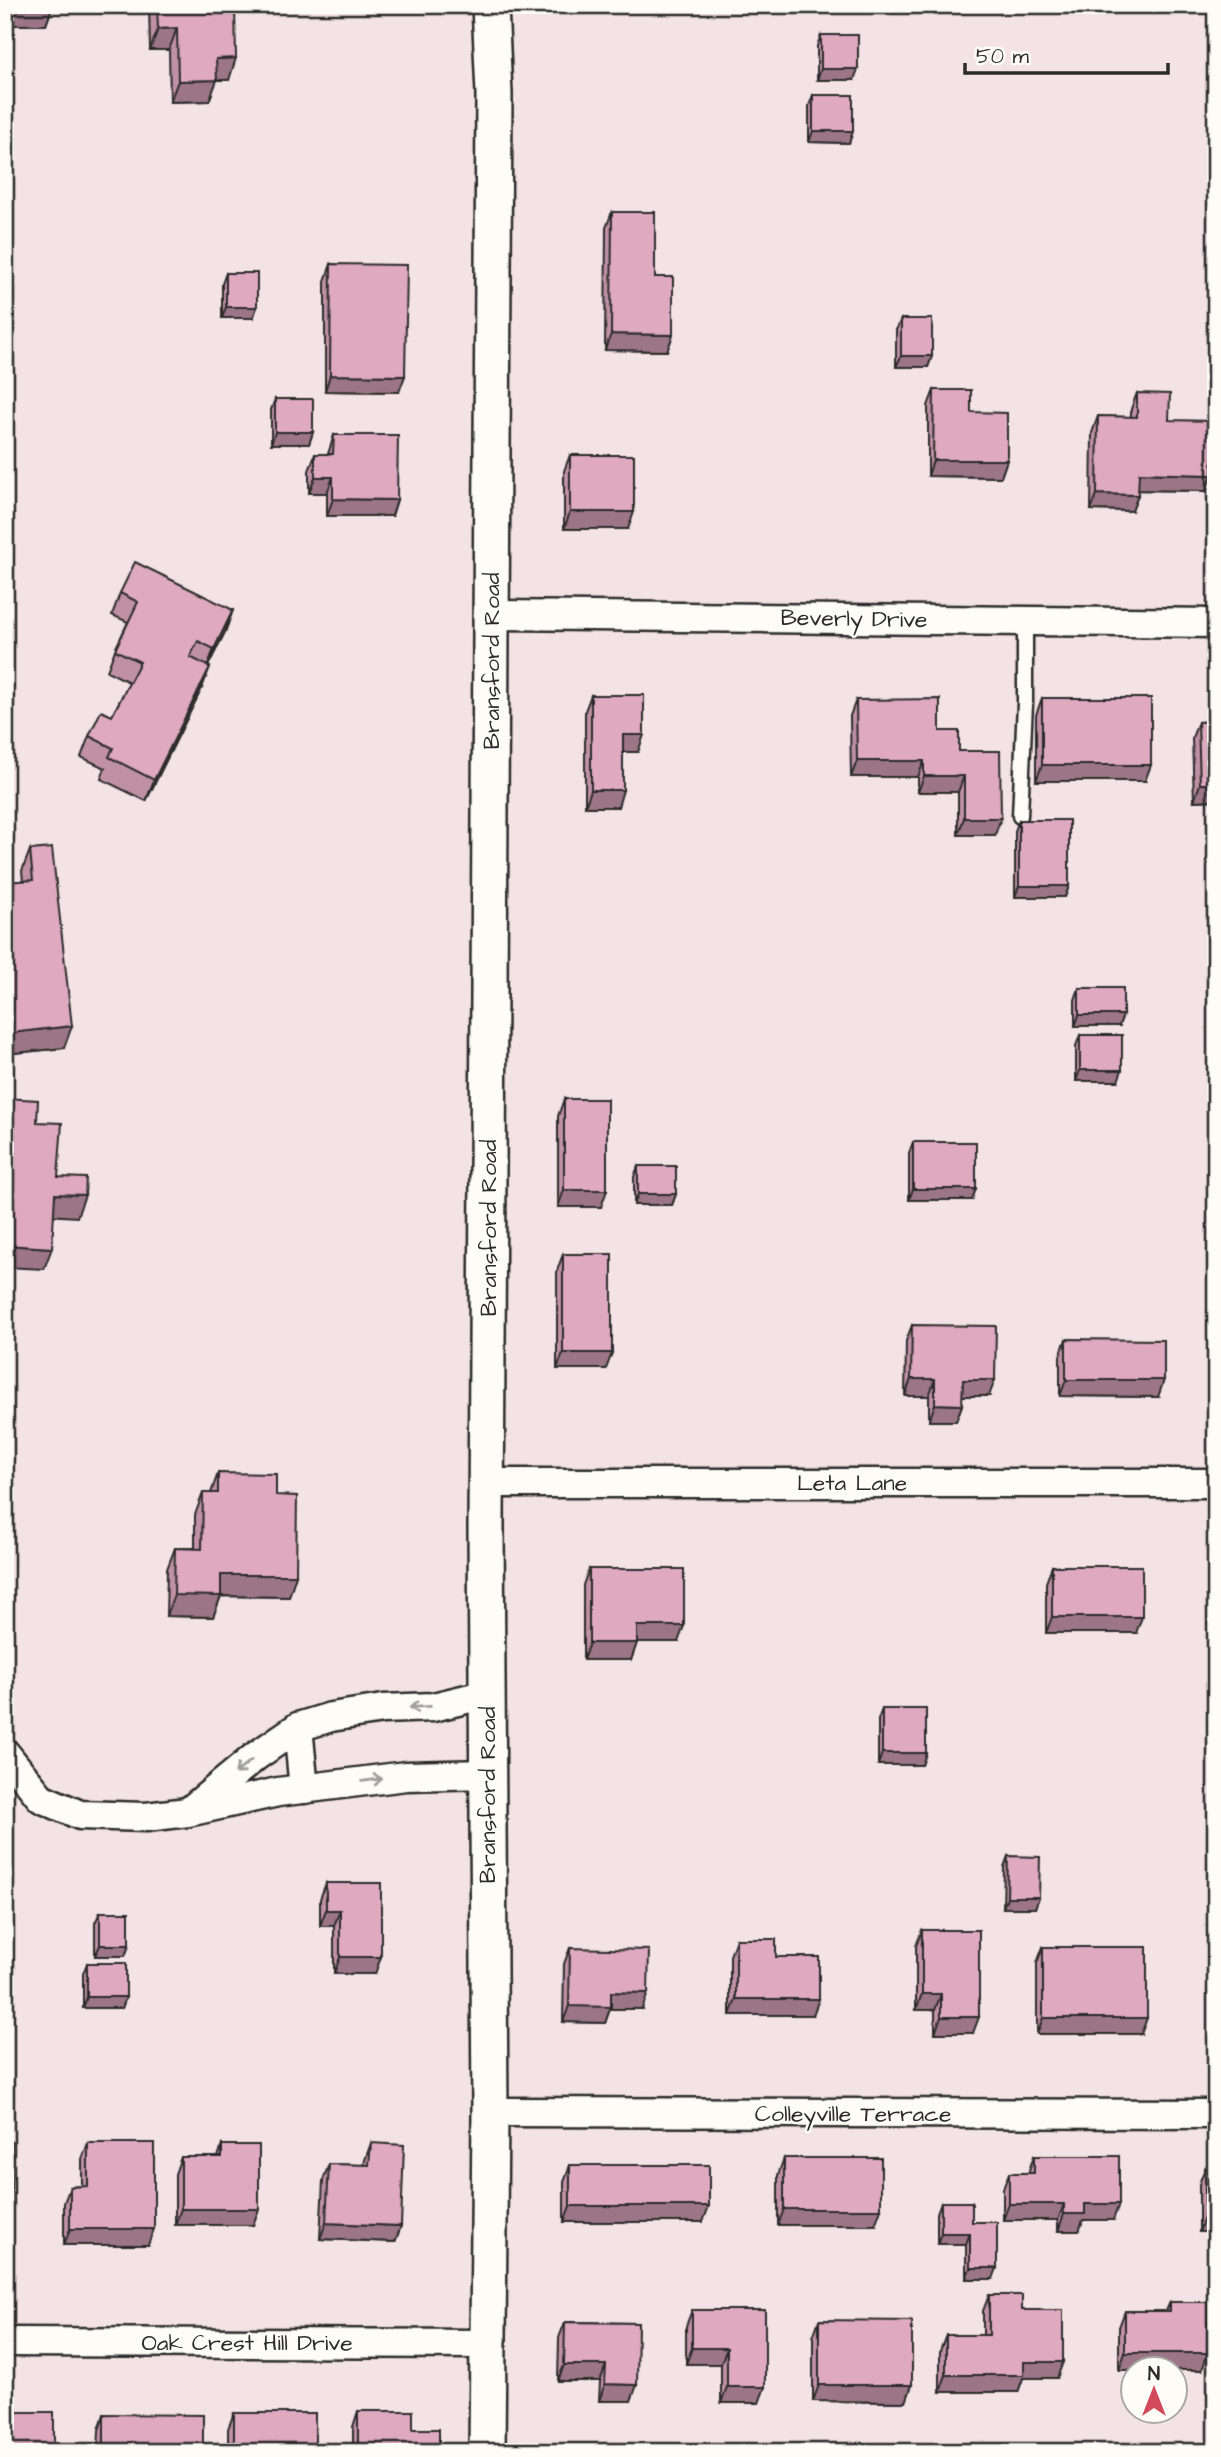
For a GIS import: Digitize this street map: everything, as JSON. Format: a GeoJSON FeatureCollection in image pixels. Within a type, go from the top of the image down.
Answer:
{"type":"FeatureCollection","features":[{"type":"Feature","properties":{"kind":"street","name":"Bransford Road"},"geometry":{"type":"LineString","coordinates":[[487,2452],[490,2112],[487,1694],[494,94],[490,5]]}},
{"type":"Feature","properties":{"kind":"street","name":"Beverly Drive"},"geometry":{"type":"LineString","coordinates":[[493,615],[1216,623]]}},
{"type":"Feature","properties":{"kind":"street","name":"Leta Lane"},"geometry":{"type":"LineString","coordinates":[[488,1483],[1216,1483]]}},
{"type":"Feature","properties":{"kind":"street"},"geometry":{"type":"LineString","coordinates":[[188,1812],[256,1756],[298,1727],[331,1717],[383,1709],[433,1707],[487,1694]]}},
{"type":"Feature","properties":{"kind":"street"},"geometry":{"type":"LineString","coordinates":[[298,1727],[304,1789]]}},
{"type":"Feature","properties":{"kind":"street"},"geometry":{"type":"LineString","coordinates":[[5,1753],[41,1798],[80,1815],[146,1817],[188,1812],[278,1792],[405,1776],[487,1774]]}},
{"type":"Feature","properties":{"kind":"street","name":"Colleyville Terrace"},"geometry":{"type":"LineString","coordinates":[[490,2112],[1216,2114]]}},
{"type":"Feature","properties":{"kind":"street","name":"Oak Crest Hill Drive"},"geometry":{"type":"LineString","coordinates":[[5,2342],[488,2344]]}},
{"type":"Feature","properties":{"kind":"lane"},"geometry":{"type":"LineString","coordinates":[[1020,816],[1025,703],[1025,621]]}},
{"type":"Feature","properties":{"kind":"building"},"geometry":{"type":"Polygon","coordinates":[[[11,5],[52,5],[52,8],[11,8],[11,5]]]}},
{"type":"Feature","properties":{"kind":"building"},"geometry":{"type":"Polygon","coordinates":[[[157,5],[235,5],[236,58],[216,59],[217,80],[178,81],[177,28],[158,29],[157,5]]]}},
{"type":"Feature","properties":{"kind":"building"},"geometry":{"type":"Polygon","coordinates":[[[821,35],[858,35],[858,69],[821,69],[821,35]]]}},
{"type":"Feature","properties":{"kind":"building"},"geometry":{"type":"Polygon","coordinates":[[[813,95],[853,95],[853,131],[813,131],[813,95]]]}},
{"type":"Feature","properties":{"kind":"building"},"geometry":{"type":"Polygon","coordinates":[[[612,212],[655,212],[655,277],[673,277],[673,335],[611,334],[612,212]]]}},
{"type":"Feature","properties":{"kind":"building"},"geometry":{"type":"Polygon","coordinates":[[[331,264],[407,265],[405,376],[330,375],[331,264]]]}},
{"type":"Feature","properties":{"kind":"building"},"geometry":{"type":"Polygon","coordinates":[[[226,273],[257,273],[257,307],[226,307],[226,273]]]}},
{"type":"Feature","properties":{"kind":"building"},"geometry":{"type":"Polygon","coordinates":[[[901,319],[932,319],[932,356],[901,356],[901,319]]]}},
{"type":"Feature","properties":{"kind":"building"},"geometry":{"type":"Polygon","coordinates":[[[934,390],[971,390],[971,412],[1007,413],[1007,460],[933,460],[934,390]]]}},
{"type":"Feature","properties":{"kind":"building"},"geometry":{"type":"Polygon","coordinates":[[[1137,393],[1170,394],[1169,420],[1213,421],[1212,475],[1139,473],[1138,495],[1097,494],[1098,416],[1137,417],[1137,393]]]}},
{"type":"Feature","properties":{"kind":"building"},"geometry":{"type":"Polygon","coordinates":[[[275,399],[313,399],[313,432],[275,432],[275,399]]]}},
{"type":"Feature","properties":{"kind":"building"},"geometry":{"type":"Polygon","coordinates":[[[334,435],[398,435],[397,500],[333,499],[333,477],[315,477],[315,454],[333,454],[334,435]]]}},
{"type":"Feature","properties":{"kind":"building"},"geometry":{"type":"Polygon","coordinates":[[[570,455],[634,455],[634,512],[570,512],[570,455]]]}},
{"type":"Feature","properties":{"kind":"building"},"geometry":{"type":"Polygon","coordinates":[[[135,562],[233,610],[214,649],[198,641],[190,657],[210,667],[154,780],[109,757],[113,748],[89,736],[101,711],[112,716],[140,662],[115,650],[138,602],[120,593],[135,562]]]}},
{"type":"Feature","properties":{"kind":"building"},"geometry":{"type":"Polygon","coordinates":[[[591,695],[644,695],[644,735],[623,735],[623,790],[591,790],[591,695]]]}},
{"type":"Feature","properties":{"kind":"building"},"geometry":{"type":"Polygon","coordinates":[[[1042,698],[1151,698],[1151,765],[1042,765],[1042,698]]]}},
{"type":"Feature","properties":{"kind":"building"},"geometry":{"type":"Polygon","coordinates":[[[940,699],[940,731],[959,731],[959,751],[1000,751],[1001,818],[964,818],[964,776],[924,776],[924,761],[857,761],[856,700],[940,699]]]}},
{"type":"Feature","properties":{"kind":"building"},"geometry":{"type":"Polygon","coordinates":[[[1216,721],[1216,784],[1200,784],[1198,722],[1216,721]]]}},
{"type":"Feature","properties":{"kind":"building"},"geometry":{"type":"Polygon","coordinates":[[[1019,820],[1069,820],[1069,886],[1019,886],[1019,820]]]}},
{"type":"Feature","properties":{"kind":"building"},"geometry":{"type":"Polygon","coordinates":[[[52,848],[72,1026],[10,1033],[5,992],[5,882],[33,880],[30,850],[52,848]]]}},
{"type":"Feature","properties":{"kind":"building"},"geometry":{"type":"Polygon","coordinates":[[[1213,909],[1216,909],[1216,954],[1213,954],[1213,909]]]}},
{"type":"Feature","properties":{"kind":"building"},"geometry":{"type":"Polygon","coordinates":[[[1079,988],[1123,988],[1123,1015],[1079,1015],[1079,988]]]}},
{"type":"Feature","properties":{"kind":"building"},"geometry":{"type":"Polygon","coordinates":[[[1080,1035],[1122,1035],[1122,1070],[1080,1070],[1080,1035]]]}},
{"type":"Feature","properties":{"kind":"building"},"geometry":{"type":"Polygon","coordinates":[[[5,1098],[38,1100],[37,1122],[62,1123],[58,1177],[86,1178],[85,1195],[55,1194],[52,1248],[5,1245],[5,1098]]]}},
{"type":"Feature","properties":{"kind":"building"},"geometry":{"type":"Polygon","coordinates":[[[564,1099],[607,1099],[607,1190],[564,1190],[564,1099]]]}},
{"type":"Feature","properties":{"kind":"building"},"geometry":{"type":"Polygon","coordinates":[[[913,1142],[976,1142],[976,1189],[913,1189],[913,1142]]]}},
{"type":"Feature","properties":{"kind":"building"},"geometry":{"type":"Polygon","coordinates":[[[638,1166],[676,1166],[676,1194],[638,1194],[638,1166]]]}},
{"type":"Feature","properties":{"kind":"building"},"geometry":{"type":"Polygon","coordinates":[[[563,1254],[612,1254],[612,1353],[563,1353],[563,1254]]]}},
{"type":"Feature","properties":{"kind":"building"},"geometry":{"type":"Polygon","coordinates":[[[912,1325],[996,1326],[995,1380],[963,1380],[962,1405],[935,1404],[935,1379],[911,1379],[912,1325]]]}},
{"type":"Feature","properties":{"kind":"building"},"geometry":{"type":"Polygon","coordinates":[[[1066,1339],[1164,1340],[1164,1380],[1066,1380],[1066,1339]]]}},
{"type":"Feature","properties":{"kind":"building"},"geometry":{"type":"Polygon","coordinates":[[[218,1473],[276,1474],[276,1495],[297,1496],[296,1575],[221,1575],[221,1596],[174,1595],[175,1548],[202,1549],[203,1493],[218,1493],[218,1473]]]}},
{"type":"Feature","properties":{"kind":"building"},"geometry":{"type":"Polygon","coordinates":[[[1052,1566],[1142,1566],[1142,1617],[1052,1617],[1052,1566]]]}},
{"type":"Feature","properties":{"kind":"building"},"geometry":{"type":"Polygon","coordinates":[[[589,1569],[684,1569],[684,1626],[637,1626],[637,1643],[589,1643],[589,1569]]]}},
{"type":"Feature","properties":{"kind":"building"},"geometry":{"type":"Polygon","coordinates":[[[882,1709],[926,1709],[926,1753],[882,1753],[882,1709]]]}},
{"type":"Feature","properties":{"kind":"building"},"geometry":{"type":"Polygon","coordinates":[[[1008,1856],[1040,1857],[1039,1897],[1007,1897],[1008,1856]]]}},
{"type":"Feature","properties":{"kind":"building"},"geometry":{"type":"Polygon","coordinates":[[[326,1883],[381,1883],[381,1957],[340,1957],[340,1910],[326,1910],[326,1883]]]}},
{"type":"Feature","properties":{"kind":"building"},"geometry":{"type":"Polygon","coordinates":[[[100,1912],[129,1912],[129,1945],[100,1945],[100,1912]]]}},
{"type":"Feature","properties":{"kind":"building"},"geometry":{"type":"Polygon","coordinates":[[[922,1930],[979,1930],[979,2017],[941,2017],[941,1994],[922,1994],[922,1930]]]}},
{"type":"Feature","properties":{"kind":"building"},"geometry":{"type":"Polygon","coordinates":[[[736,1939],[776,1939],[776,1957],[819,1957],[819,1999],[736,1999],[736,1939]]]}},
{"type":"Feature","properties":{"kind":"building"},"geometry":{"type":"Polygon","coordinates":[[[1043,1947],[1147,1947],[1147,2018],[1043,2018],[1043,1947]]]}},
{"type":"Feature","properties":{"kind":"building"},"geometry":{"type":"Polygon","coordinates":[[[570,1948],[649,1950],[648,1993],[611,1992],[611,2007],[569,2006],[570,1948]]]}},
{"type":"Feature","properties":{"kind":"building"},"geometry":{"type":"Polygon","coordinates":[[[87,1963],[126,1963],[126,1997],[87,1997],[87,1963]]]}},
{"type":"Feature","properties":{"kind":"building"},"geometry":{"type":"Polygon","coordinates":[[[5,2142],[12,2142],[11,2224],[5,2224],[5,2142]]]}},
{"type":"Feature","properties":{"kind":"building"},"geometry":{"type":"Polygon","coordinates":[[[88,2143],[154,2143],[154,2229],[70,2229],[70,2187],[88,2186],[88,2143]]]}},
{"type":"Feature","properties":{"kind":"building"},"geometry":{"type":"Polygon","coordinates":[[[371,2143],[404,2145],[401,2226],[326,2223],[329,2164],[369,2165],[371,2143]]]}},
{"type":"Feature","properties":{"kind":"building"},"geometry":{"type":"Polygon","coordinates":[[[222,2145],[259,2145],[259,2209],[181,2209],[181,2157],[222,2157],[222,2145]]]}},
{"type":"Feature","properties":{"kind":"building"},"geometry":{"type":"Polygon","coordinates":[[[1034,2156],[1119,2156],[1119,2204],[1085,2204],[1085,2214],[1064,2214],[1064,2204],[1009,2204],[1009,2173],[1034,2173],[1034,2156]]]}},
{"type":"Feature","properties":{"kind":"building"},"geometry":{"type":"Polygon","coordinates":[[[784,2158],[881,2158],[881,2209],[784,2209],[784,2158]]]}},
{"type":"Feature","properties":{"kind":"building"},"geometry":{"type":"Polygon","coordinates":[[[570,2165],[709,2165],[709,2206],[570,2206],[570,2165]]]}},
{"type":"Feature","properties":{"kind":"building"},"geometry":{"type":"Polygon","coordinates":[[[1205,2168],[1216,2168],[1216,2215],[1205,2215],[1205,2168]]]}},
{"type":"Feature","properties":{"kind":"building"},"geometry":{"type":"Polygon","coordinates":[[[941,2202],[972,2202],[972,2222],[997,2222],[997,2268],[970,2268],[970,2233],[941,2233],[941,2202]]]}},
{"type":"Feature","properties":{"kind":"building"},"geometry":{"type":"Polygon","coordinates":[[[989,2295],[1022,2295],[1022,2310],[1063,2310],[1063,2362],[1024,2362],[1024,2375],[946,2375],[946,2335],[989,2335],[989,2295]]]}},
{"type":"Feature","properties":{"kind":"building"},"geometry":{"type":"Polygon","coordinates":[[[1170,2302],[1208,2302],[1208,2353],[1125,2353],[1125,2311],[1170,2311],[1170,2302]]]}},
{"type":"Feature","properties":{"kind":"building"},"geometry":{"type":"Polygon","coordinates":[[[692,2310],[765,2310],[765,2387],[727,2387],[727,2348],[692,2348],[692,2310]]]}},
{"type":"Feature","properties":{"kind":"building"},"geometry":{"type":"Polygon","coordinates":[[[819,2320],[912,2321],[912,2385],[819,2385],[819,2320]]]}},
{"type":"Feature","properties":{"kind":"building"},"geometry":{"type":"Polygon","coordinates":[[[565,2322],[638,2323],[637,2385],[605,2384],[606,2365],[564,2365],[565,2322]]]}},
{"type":"Feature","properties":{"kind":"building"},"geometry":{"type":"Polygon","coordinates":[[[358,2411],[413,2411],[413,2429],[439,2429],[439,2452],[358,2452],[358,2411]]]}},
{"type":"Feature","properties":{"kind":"building"},"geometry":{"type":"Polygon","coordinates":[[[5,2412],[54,2412],[54,2452],[5,2452],[5,2412]]]}},
{"type":"Feature","properties":{"kind":"building"},"geometry":{"type":"Polygon","coordinates":[[[234,2413],[315,2413],[315,2452],[234,2452],[234,2413]]]}},
{"type":"Feature","properties":{"kind":"building"},"geometry":{"type":"Polygon","coordinates":[[[104,2414],[203,2415],[203,2452],[104,2452],[104,2414]]]}}]}
